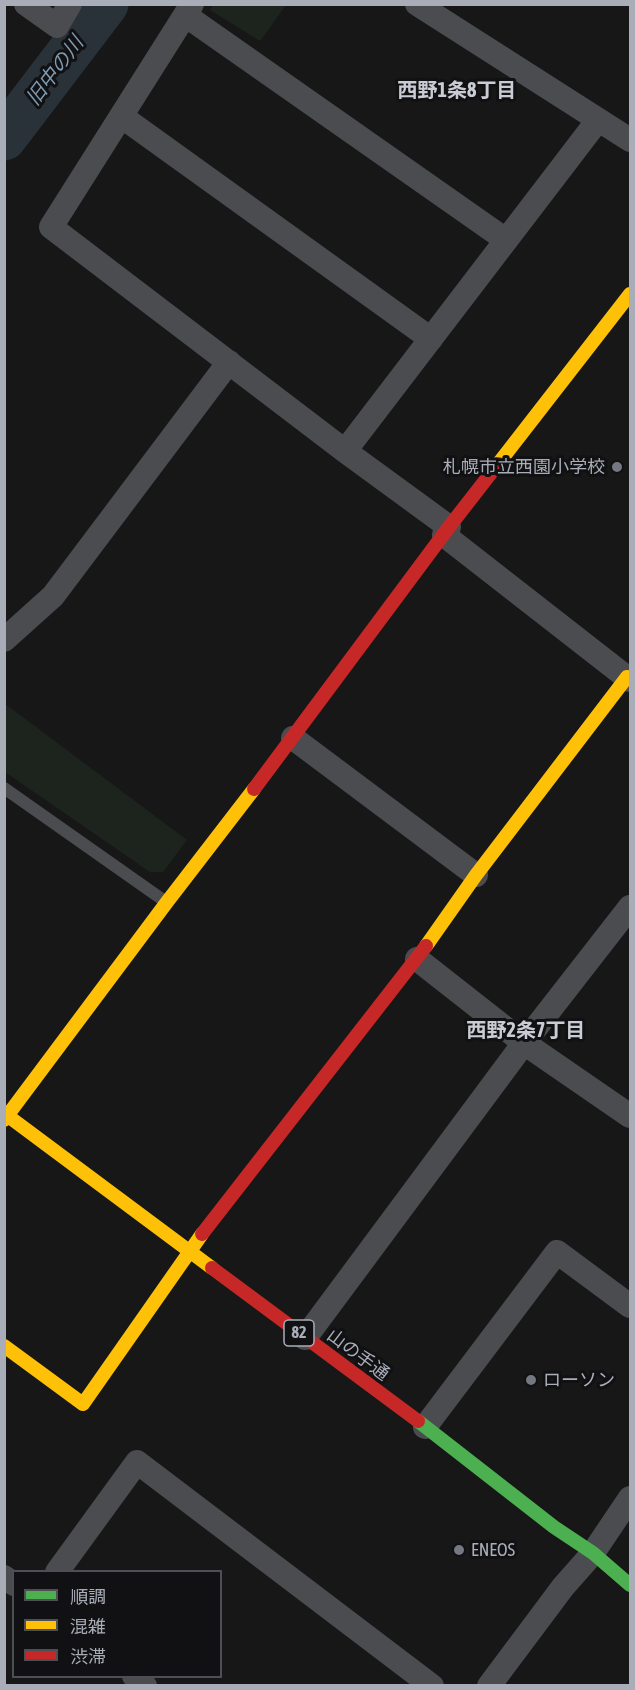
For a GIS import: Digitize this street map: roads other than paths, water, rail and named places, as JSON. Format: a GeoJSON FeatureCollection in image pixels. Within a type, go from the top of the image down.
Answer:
{"type":"FeatureCollection","features":[{"type":"Feature","properties":{"kind":"street"},"geometry":{"type":"LineString","coordinates":[[26,4],[57,26],[70,4]]}},
{"type":"Feature","properties":{"kind":"street"},"geometry":{"type":"LineString","coordinates":[[417,4],[630,140]]}},
{"type":"Feature","properties":{"kind":"street"},"geometry":{"type":"LineString","coordinates":[[4,1346],[83,1404],[189,1251],[417,959],[476,875],[628,679],[345,451],[51,227],[189,10],[506,240]]}},
{"type":"Feature","properties":{"kind":"street"},"geometry":{"type":"LineString","coordinates":[[122,116],[431,339]]}},
{"type":"Feature","properties":{"kind":"street"},"geometry":{"type":"LineString","coordinates":[[345,451],[598,120]]}},
{"type":"Feature","properties":{"kind":"street"},"geometry":{"type":"LineString","coordinates":[[6,1116],[293,738],[446,531],[630,294]]}},
{"type":"Feature","properties":{"kind":"street"},"geometry":{"type":"LineString","coordinates":[[4,640],[52,596],[229,362]]}},
{"type":"Feature","properties":{"kind":"street"},"geometry":{"type":"LineString","coordinates":[[293,738],[476,875]]}},
{"type":"Feature","properties":{"kind":"street"},"geometry":{"type":"LineString","coordinates":[[305,1338],[524,1043],[630,907]]}},
{"type":"Feature","properties":{"kind":"street"},"geometry":{"type":"LineString","coordinates":[[417,959],[524,1043],[630,1116]]}},
{"type":"Feature","properties":{"kind":"street","name":"山の手通"},"geometry":{"type":"LineString","coordinates":[[6,1116],[425,1427],[554,1527],[593,1553],[630,1585]]}},
{"type":"Feature","properties":{"kind":"street"},"geometry":{"type":"LineString","coordinates":[[425,1427],[557,1252],[630,1306]]}},
{"type":"Feature","properties":{"kind":"street"},"geometry":{"type":"LineString","coordinates":[[58,1570],[137,1462],[432,1686]]}},
{"type":"Feature","properties":{"kind":"street"},"geometry":{"type":"LineString","coordinates":[[489,1686],[563,1587],[593,1553],[630,1497]]}},
{"type":"Feature","properties":{"kind":"lane"},"geometry":{"type":"LineString","coordinates":[[4,788],[167,902]]}},
{"type":"Feature","properties":{"kind":"waterway","name":"旧中の川"},"geometry":{"type":"LineString","coordinates":[[4,138],[106,4]]}},
{"type":"Feature","properties":{"kind":"place","name":"札幌市立西園小学校"},"geometry":{"type":"Point","coordinates":[617,467]}},
{"type":"Feature","properties":{"kind":"place","name":"ローソン"},"geometry":{"type":"Point","coordinates":[531,1380]}},
{"type":"Feature","properties":{"kind":"place","name":"ENEOS"},"geometry":{"type":"Point","coordinates":[459,1550]}},
{"type":"Feature","properties":{"kind":"district","name":"西野1条8丁目"},"geometry":{"type":"Point","coordinates":[457,91]}},
{"type":"Feature","properties":{"kind":"district","name":"西野2条7丁目"},"geometry":{"type":"Point","coordinates":[526,1031]}}]}
